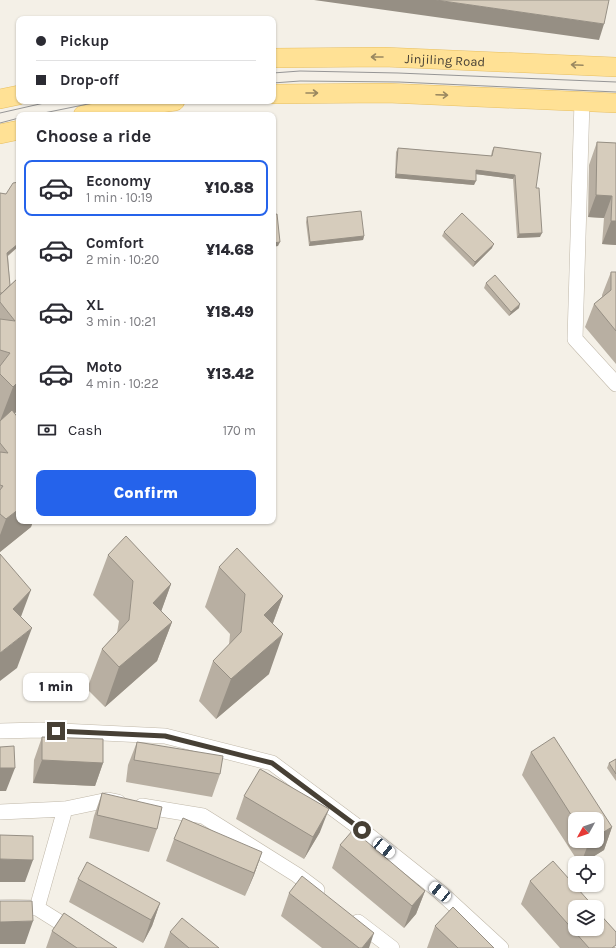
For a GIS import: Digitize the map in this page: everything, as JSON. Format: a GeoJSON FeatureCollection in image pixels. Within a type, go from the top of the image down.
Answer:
{"type":"FeatureCollection","features":[{"type":"Feature","properties":{"kind":"main road","name":"Jinjiling Road"},"geometry":{"type":"LineString","coordinates":[[276,58],[384,57],[616,67]]}},
{"type":"Feature","properties":{"kind":"main road"},"geometry":{"type":"LineString","coordinates":[[276,94],[387,94],[616,103]]}},
{"type":"Feature","properties":{"kind":"main road"},"geometry":{"type":"LineString","coordinates":[[0,99],[16,96]]}},
{"type":"Feature","properties":{"kind":"main road"},"geometry":{"type":"LineString","coordinates":[[101,112],[152,104]]}},
{"type":"Feature","properties":{"kind":"main road"},"geometry":{"type":"LineString","coordinates":[[0,134],[16,131]]}},
{"type":"Feature","properties":{"kind":"lane"},"geometry":{"type":"LineString","coordinates":[[582,101],[576,339],[616,384]]}},
{"type":"Feature","properties":{"kind":"lane"},"geometry":{"type":"LineString","coordinates":[[0,730],[40,730],[165,736],[272,763],[362,830],[428,883],[501,948]]}},
{"type":"Feature","properties":{"kind":"lane"},"geometry":{"type":"LineString","coordinates":[[0,812],[65,809],[108,800],[202,816],[297,876],[326,897]]}},
{"type":"Feature","properties":{"kind":"lane"},"geometry":{"type":"LineString","coordinates":[[37,908],[65,809]]}},
{"type":"Feature","properties":{"kind":"lane"},"geometry":{"type":"LineString","coordinates":[[0,907],[37,908],[101,948]]}},
{"type":"Feature","properties":{"kind":"lane"},"geometry":{"type":"LineString","coordinates":[[349,915],[392,948]]}},
{"type":"Feature","properties":{"kind":"building"},"geometry":{"type":"Polygon","coordinates":[[[436,0],[609,0],[604,24],[436,0]]]}},
{"type":"Feature","properties":{"kind":"building"},"geometry":{"type":"Polygon","coordinates":[[[597,142],[616,143],[616,221],[611,221],[612,196],[596,195],[597,142]]]}},
{"type":"Feature","properties":{"kind":"building"},"geometry":{"type":"Polygon","coordinates":[[[494,147],[541,153],[536,188],[539,188],[542,233],[519,234],[515,175],[476,170],[476,181],[396,174],[398,148],[492,156],[494,147]]]}},
{"type":"Feature","properties":{"kind":"building"},"geometry":{"type":"Polygon","coordinates":[[[16,182],[16,246],[7,253],[10,285],[2,293],[0,293],[0,193],[6,194],[13,183],[16,182]]]}},
{"type":"Feature","properties":{"kind":"building"},"geometry":{"type":"Polygon","coordinates":[[[361,211],[364,236],[310,242],[307,217],[361,211]]]}},
{"type":"Feature","properties":{"kind":"building"},"geometry":{"type":"Polygon","coordinates":[[[462,213],[494,244],[475,262],[444,232],[462,213]]]}},
{"type":"Feature","properties":{"kind":"building"},"geometry":{"type":"Polygon","coordinates":[[[276,214],[280,242],[276,243],[276,214]]]}},
{"type":"Feature","properties":{"kind":"building"},"geometry":{"type":"Polygon","coordinates":[[[611,272],[616,272],[616,331],[594,304],[611,290],[611,272]]]}},
{"type":"Feature","properties":{"kind":"building"},"geometry":{"type":"Polygon","coordinates":[[[495,275],[520,304],[511,312],[486,283],[495,275]]]}},
{"type":"Feature","properties":{"kind":"building"},"geometry":{"type":"Polygon","coordinates":[[[16,280],[16,384],[13,387],[0,374],[0,366],[10,353],[0,350],[0,319],[15,321],[0,302],[0,295],[16,280]]]}},
{"type":"Feature","properties":{"kind":"building"},"geometry":{"type":"Polygon","coordinates":[[[12,410],[16,415],[16,511],[6,519],[0,514],[0,490],[3,486],[0,485],[0,452],[8,453],[0,443],[0,421],[12,410]]]}},
{"type":"Feature","properties":{"kind":"building"},"geometry":{"type":"Polygon","coordinates":[[[126,536],[171,584],[153,603],[172,622],[119,667],[102,649],[129,620],[133,581],[108,555],[126,536]]]}},
{"type":"Feature","properties":{"kind":"building"},"geometry":{"type":"Polygon","coordinates":[[[237,548],[283,596],[264,615],[283,634],[231,679],[213,661],[241,632],[245,594],[219,567],[237,548]]]}},
{"type":"Feature","properties":{"kind":"building"},"geometry":{"type":"Polygon","coordinates":[[[0,554],[31,590],[13,609],[32,628],[0,653],[0,554]]]}},
{"type":"Feature","properties":{"kind":"building"},"geometry":{"type":"Polygon","coordinates":[[[42,737],[103,739],[103,763],[42,760],[42,737]]]}},
{"type":"Feature","properties":{"kind":"building"},"geometry":{"type":"Polygon","coordinates":[[[554,737],[602,812],[569,812],[531,752],[554,737]]]}},
{"type":"Feature","properties":{"kind":"building"},"geometry":{"type":"Polygon","coordinates":[[[137,742],[223,756],[220,774],[134,760],[137,742]]]}},
{"type":"Feature","properties":{"kind":"building"},"geometry":{"type":"Polygon","coordinates":[[[14,746],[15,768],[0,768],[0,747],[14,746]]]}},
{"type":"Feature","properties":{"kind":"building"},"geometry":{"type":"Polygon","coordinates":[[[616,759],[616,774],[609,763],[616,759]]]}},
{"type":"Feature","properties":{"kind":"building"},"geometry":{"type":"Polygon","coordinates":[[[260,769],[329,809],[313,837],[244,796],[260,769]]]}},
{"type":"Feature","properties":{"kind":"building"},"geometry":{"type":"Polygon","coordinates":[[[102,793],[162,807],[157,829],[97,815],[102,793]]]}},
{"type":"Feature","properties":{"kind":"building"},"geometry":{"type":"Polygon","coordinates":[[[604,815],[612,827],[604,832],[604,815]]]}},
{"type":"Feature","properties":{"kind":"building"},"geometry":{"type":"Polygon","coordinates":[[[183,818],[262,852],[254,873],[174,839],[183,818]]]}},
{"type":"Feature","properties":{"kind":"building"},"geometry":{"type":"Polygon","coordinates":[[[353,830],[425,891],[412,906],[340,845],[353,830]]]}},
{"type":"Feature","properties":{"kind":"building"},"geometry":{"type":"Polygon","coordinates":[[[0,835],[33,836],[33,860],[0,859],[0,835]]]}},
{"type":"Feature","properties":{"kind":"building"},"geometry":{"type":"Polygon","coordinates":[[[553,861],[568,878],[568,892],[581,892],[588,900],[568,900],[568,924],[530,881],[553,861]]]}},
{"type":"Feature","properties":{"kind":"building"},"geometry":{"type":"Polygon","coordinates":[[[87,862],[160,903],[151,920],[78,879],[87,862]]]}},
{"type":"Feature","properties":{"kind":"building"},"geometry":{"type":"Polygon","coordinates":[[[302,876],[374,933],[362,948],[359,948],[289,893],[302,876]]]}},
{"type":"Feature","properties":{"kind":"building"},"geometry":{"type":"Polygon","coordinates":[[[0,901],[32,901],[33,921],[0,922],[0,901]]]}},
{"type":"Feature","properties":{"kind":"building"},"geometry":{"type":"Polygon","coordinates":[[[453,907],[494,948],[458,948],[435,926],[453,907]]]}},
{"type":"Feature","properties":{"kind":"building"},"geometry":{"type":"Polygon","coordinates":[[[64,913],[117,948],[77,948],[52,931],[64,913]]]}},
{"type":"Feature","properties":{"kind":"building"},"geometry":{"type":"Polygon","coordinates":[[[182,918],[219,948],[189,948],[170,932],[182,918]]]}},
{"type":"Feature","properties":{"kind":"building"},"geometry":{"type":"Polygon","coordinates":[[[604,919],[616,932],[616,945],[612,948],[589,948],[578,936],[604,936],[604,919]]]}},
{"type":"Feature","properties":{"kind":"tram line"},"geometry":{"type":"LineString","coordinates":[[276,73],[300,71],[398,73],[616,82]]}},
{"type":"Feature","properties":{"kind":"tram line"},"geometry":{"type":"LineString","coordinates":[[276,83],[300,81],[399,82],[616,92]]}},
{"type":"Feature","properties":{"kind":"tram line"},"geometry":{"type":"LineString","coordinates":[[0,113],[40,104]]}},
{"type":"Feature","properties":{"kind":"tram line"},"geometry":{"type":"LineString","coordinates":[[49,112],[88,104]]}},
{"type":"Feature","properties":{"kind":"tram line"},"geometry":{"type":"LineString","coordinates":[[0,123],[16,119]]}},
{"type":"Feature","properties":{"kind":"route"},"geometry":{"type":"LineString","coordinates":[[56,731],[165,736],[272,763],[362,830]]}}]}
